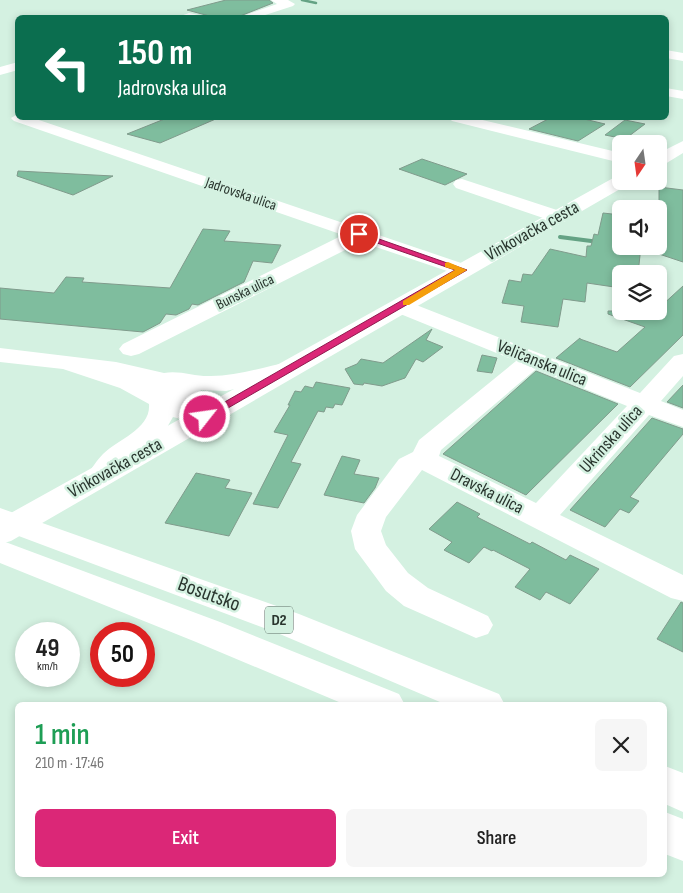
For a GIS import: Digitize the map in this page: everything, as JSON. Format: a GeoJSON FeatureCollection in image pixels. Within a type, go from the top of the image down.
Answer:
{"type":"FeatureCollection","features":[{"type":"Feature","properties":{"kind":"main road"},"geometry":{"type":"LineString","coordinates":[[252,15],[289,4],[276,0]]}},
{"type":"Feature","properties":{"kind":"main road"},"geometry":{"type":"LineString","coordinates":[[669,53],[683,57]]}},
{"type":"Feature","properties":{"kind":"main road"},"geometry":{"type":"LineString","coordinates":[[0,71],[15,67]]}},
{"type":"Feature","properties":{"kind":"main road"},"geometry":{"type":"LineString","coordinates":[[669,93],[683,95]]}},
{"type":"Feature","properties":{"kind":"main road","name":"Jadrovska ulica"},"geometry":{"type":"LineString","coordinates":[[27,120],[462,270]]}},
{"type":"Feature","properties":{"kind":"main road"},"geometry":{"type":"LineString","coordinates":[[465,120],[612,156]]}},
{"type":"Feature","properties":{"kind":"main road"},"geometry":{"type":"LineString","coordinates":[[462,184],[559,217]]}},
{"type":"Feature","properties":{"kind":"main road","name":"Vinkovačka cesta"},"geometry":{"type":"LineString","coordinates":[[0,533],[612,186]]}},
{"type":"Feature","properties":{"kind":"main road","name":"Bunska ulica"},"geometry":{"type":"LineString","coordinates":[[131,349],[359,234]]}},
{"type":"Feature","properties":{"kind":"main road","name":"Veličanska ulica"},"geometry":{"type":"LineString","coordinates":[[401,306],[683,419]]}},
{"type":"Feature","properties":{"kind":"main road"},"geometry":{"type":"LineString","coordinates":[[0,355],[112,368],[151,376],[209,384],[226,383],[289,369]]}},
{"type":"Feature","properties":{"kind":"main road"},"geometry":{"type":"LineString","coordinates":[[476,625],[416,597],[397,582],[371,549],[366,531],[372,515],[409,465],[425,457],[429,446],[533,359]]}},
{"type":"Feature","properties":{"kind":"main road","name":"Ukrinska ulica"},"geometry":{"type":"LineString","coordinates":[[540,518],[683,361]]}},
{"type":"Feature","properties":{"kind":"main road"},"geometry":{"type":"LineString","coordinates":[[72,364],[129,383],[186,413],[205,417],[202,404],[195,397],[151,376]]}},
{"type":"Feature","properties":{"kind":"main road"},"geometry":{"type":"LineString","coordinates":[[101,476],[113,460],[152,430],[163,412],[162,401]]}},
{"type":"Feature","properties":{"kind":"main road","name":"Dravska ulica"},"geometry":{"type":"LineString","coordinates":[[425,457],[429,462],[683,589]]}},
{"type":"Feature","properties":{"kind":"main road","name":"Bosutsko"},"geometry":{"type":"LineString","coordinates":[[0,518],[287,622],[479,702]]}},
{"type":"Feature","properties":{"kind":"main road","name":"Bosutsko"},"geometry":{"type":"LineString","coordinates":[[0,551],[379,702]]}},
{"type":"Feature","properties":{"kind":"main road"},"geometry":{"type":"LineString","coordinates":[[667,785],[683,793]]}},
{"type":"Feature","properties":{"kind":"main road"},"geometry":{"type":"LineString","coordinates":[[667,833],[683,841]]}},
{"type":"Feature","properties":{"kind":"building"},"geometry":{"type":"Polygon","coordinates":[[[226,0],[269,0],[273,3],[243,15],[206,15],[187,10],[226,0]]]}},
{"type":"Feature","properties":{"kind":"building"},"geometry":{"type":"Polygon","coordinates":[[[162,120],[213,120],[160,143],[127,134],[162,120]]]}},
{"type":"Feature","properties":{"kind":"building"},"geometry":{"type":"Polygon","coordinates":[[[546,120],[588,120],[605,124],[578,141],[529,129],[546,120]]]}},
{"type":"Feature","properties":{"kind":"building"},"geometry":{"type":"Polygon","coordinates":[[[625,120],[645,124],[630,135],[605,135],[625,120]]]}},
{"type":"Feature","properties":{"kind":"building"},"geometry":{"type":"Polygon","coordinates":[[[422,159],[467,174],[445,185],[399,169],[422,159]]]}},
{"type":"Feature","properties":{"kind":"building"},"geometry":{"type":"Polygon","coordinates":[[[18,171],[113,176],[73,195],[17,176],[18,171]]]}},
{"type":"Feature","properties":{"kind":"building"},"geometry":{"type":"Polygon","coordinates":[[[668,188],[683,190],[683,262],[662,255],[667,255],[667,200],[659,200],[659,190],[668,190],[668,188]]]}},
{"type":"Feature","properties":{"kind":"building"},"geometry":{"type":"Polygon","coordinates":[[[603,213],[612,214],[612,255],[640,255],[639,265],[612,265],[612,287],[587,283],[585,302],[563,299],[558,327],[521,322],[524,306],[502,303],[509,280],[521,282],[523,274],[532,275],[550,249],[586,257],[587,246],[591,246],[594,234],[598,235],[603,213]]]}},
{"type":"Feature","properties":{"kind":"building"},"geometry":{"type":"Polygon","coordinates":[[[203,229],[230,231],[224,241],[281,245],[272,263],[253,261],[244,282],[198,305],[192,304],[189,309],[176,315],[166,314],[160,323],[143,332],[0,319],[0,288],[54,293],[66,277],[84,278],[82,282],[170,288],[203,229]]]}},
{"type":"Feature","properties":{"kind":"building"},"geometry":{"type":"Polygon","coordinates":[[[683,286],[683,335],[630,387],[556,358],[580,338],[617,352],[645,327],[625,320],[667,320],[667,301],[683,286]]]}},
{"type":"Feature","properties":{"kind":"building"},"geometry":{"type":"Polygon","coordinates":[[[432,329],[426,340],[443,347],[423,362],[416,359],[405,378],[382,386],[364,383],[363,385],[354,384],[345,369],[357,364],[361,359],[383,363],[432,329]]]}},
{"type":"Feature","properties":{"kind":"building"},"geometry":{"type":"Polygon","coordinates":[[[482,355],[497,358],[492,373],[477,371],[482,355]]]}},
{"type":"Feature","properties":{"kind":"building"},"geometry":{"type":"Polygon","coordinates":[[[536,371],[618,404],[526,495],[443,454],[536,371]]]}},
{"type":"Feature","properties":{"kind":"building"},"geometry":{"type":"Polygon","coordinates":[[[316,382],[350,388],[342,405],[335,404],[333,408],[326,407],[324,412],[318,411],[291,462],[301,464],[278,508],[253,504],[288,435],[274,432],[290,405],[288,405],[295,391],[301,392],[305,386],[313,388],[316,382]]]}},
{"type":"Feature","properties":{"kind":"building"},"geometry":{"type":"Polygon","coordinates":[[[683,385],[683,408],[667,402],[683,385]]]}},
{"type":"Feature","properties":{"kind":"building"},"geometry":{"type":"Polygon","coordinates":[[[652,418],[683,429],[683,434],[630,497],[639,501],[629,513],[620,509],[605,527],[570,510],[652,418]]]}},
{"type":"Feature","properties":{"kind":"building"},"geometry":{"type":"Polygon","coordinates":[[[342,456],[360,460],[354,474],[379,478],[375,488],[364,503],[324,495],[342,456]]]}},
{"type":"Feature","properties":{"kind":"building"},"geometry":{"type":"Polygon","coordinates":[[[196,473],[230,480],[225,488],[252,493],[229,536],[165,523],[196,473]]]}},
{"type":"Feature","properties":{"kind":"building"},"geometry":{"type":"Polygon","coordinates":[[[457,502],[480,514],[477,517],[530,544],[532,542],[566,560],[570,555],[599,569],[570,604],[546,592],[540,600],[515,587],[530,569],[484,547],[469,563],[444,550],[452,542],[429,529],[457,502]]]}},
{"type":"Feature","properties":{"kind":"building"},"geometry":{"type":"Polygon","coordinates":[[[681,602],[683,603],[683,652],[657,639],[681,602]]]}},
{"type":"Feature","properties":{"kind":"waterway"},"geometry":{"type":"LineString","coordinates":[[302,0],[316,3]]}},
{"type":"Feature","properties":{"kind":"waterway"},"geometry":{"type":"LineString","coordinates":[[560,237],[599,242]]}},
{"type":"Feature","properties":{"kind":"slow traffic"},"geometry":{"type":"LineString","coordinates":[[406,303],[462,270],[448,265]]}},
{"type":"Feature","properties":{"kind":"route"},"geometry":{"type":"LineString","coordinates":[[205,417],[462,270],[359,234]]}}]}
